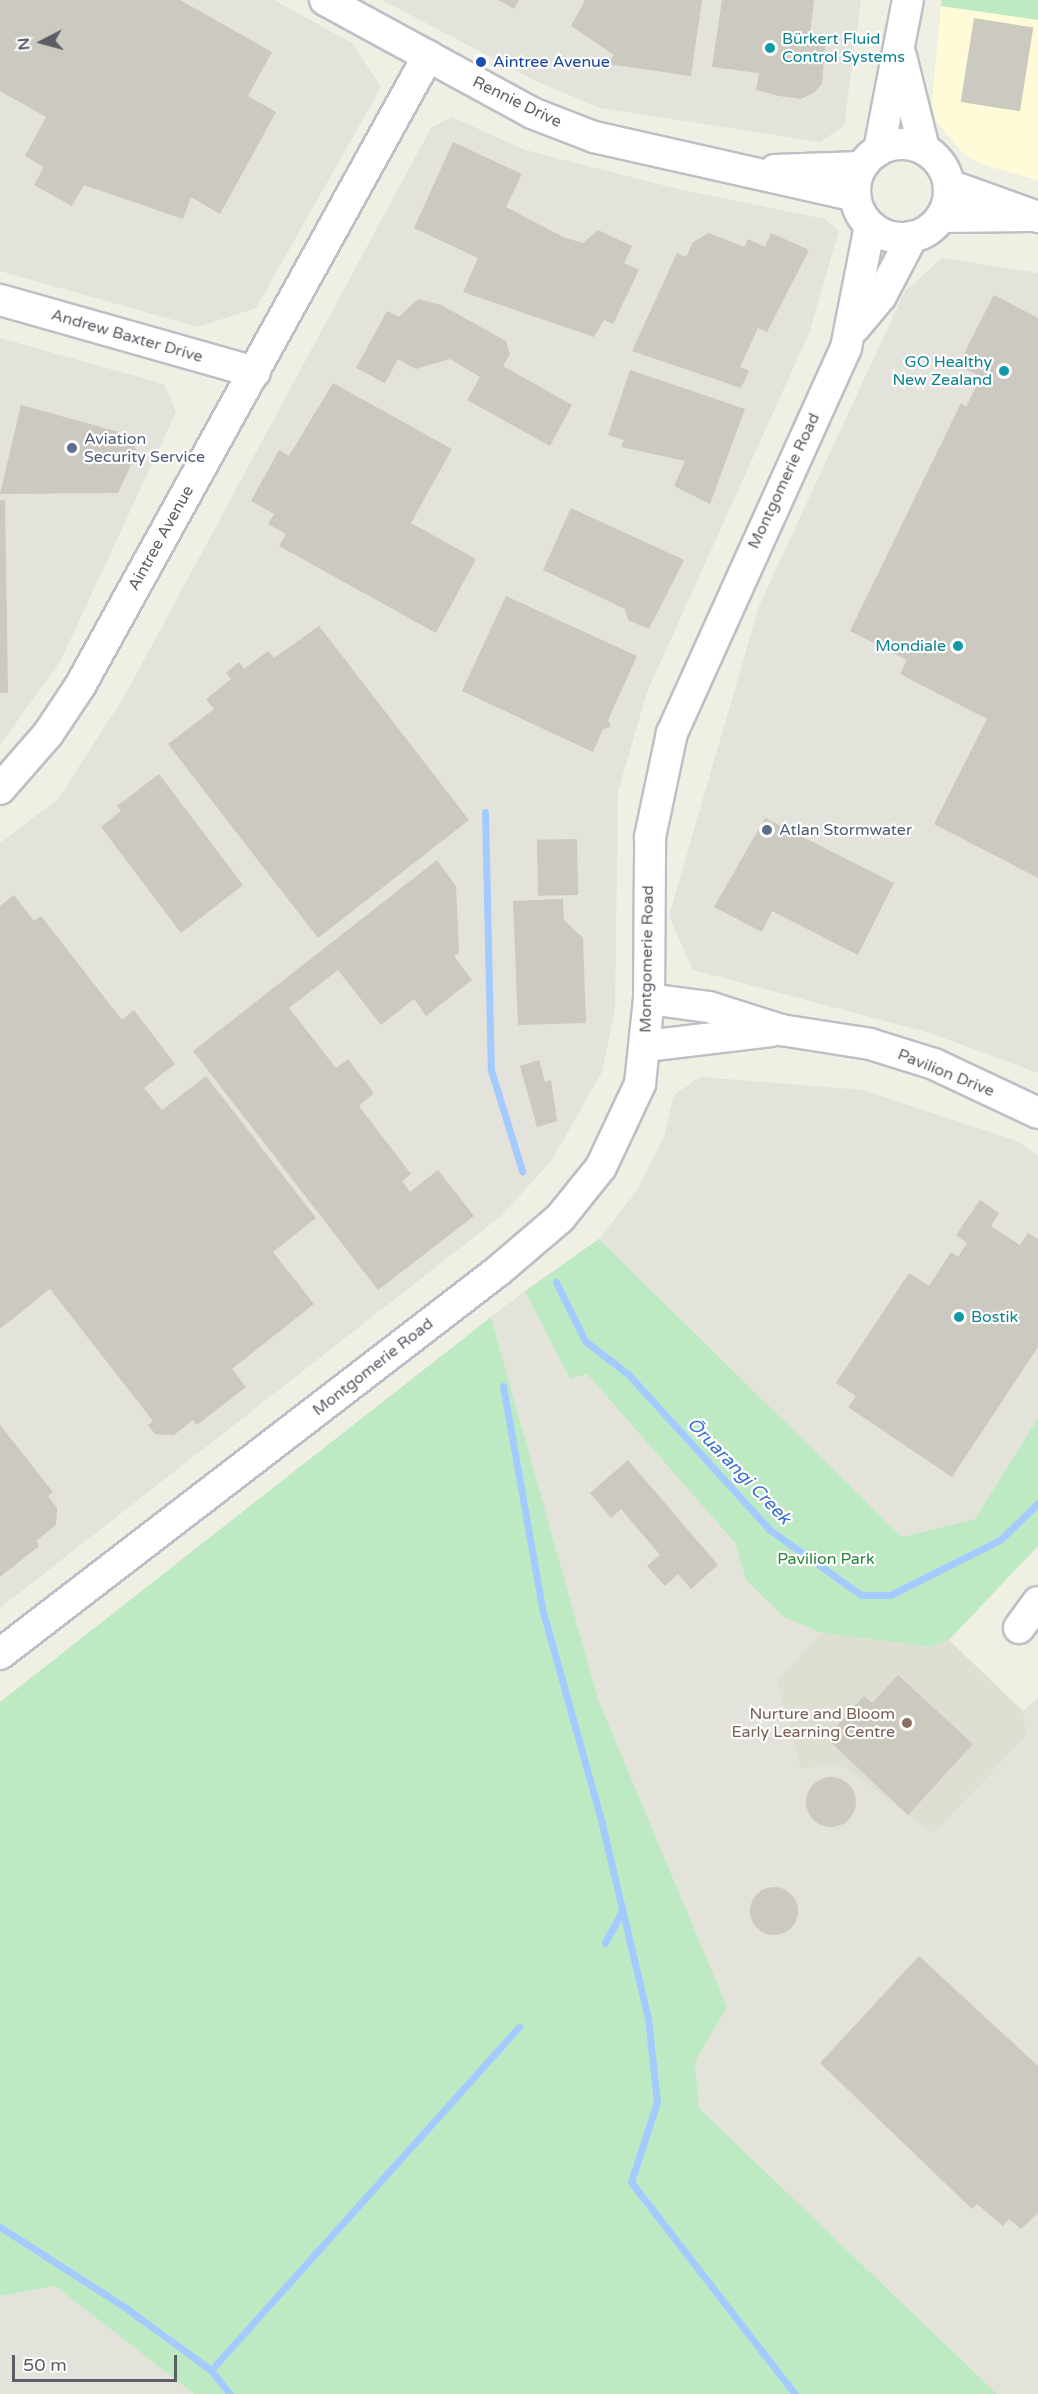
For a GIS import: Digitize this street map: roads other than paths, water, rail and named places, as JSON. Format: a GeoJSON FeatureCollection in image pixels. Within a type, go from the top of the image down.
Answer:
{"type":"FeatureCollection","features":[{"type":"Feature","properties":{"kind":"street","name":"Rennie Drive"},"geometry":{"type":"LineString","coordinates":[[325,0],[532,113],[594,136],[668,157],[760,172],[855,196]]}},
{"type":"Feature","properties":{"kind":"street"},"geometry":{"type":"LineString","coordinates":[[908,0],[901,56],[870,158],[855,196],[870,226],[883,234],[912,237],[941,217],[988,221],[1036,216]]}},
{"type":"Feature","properties":{"kind":"street","name":"Aintree Avenue"},"geometry":{"type":"LineString","coordinates":[[0,789],[48,734],[80,686],[428,56]]}},
{"type":"Feature","properties":{"kind":"street"},"geometry":{"type":"LineString","coordinates":[[901,56],[924,149]]}},
{"type":"Feature","properties":{"kind":"street"},"geometry":{"type":"LineString","coordinates":[[870,158],[909,144],[924,149],[940,165],[949,185],[941,217]]}},
{"type":"Feature","properties":{"kind":"street","name":"Rennie Drive"},"geometry":{"type":"LineString","coordinates":[[760,172],[870,158]]}},
{"type":"Feature","properties":{"kind":"street"},"geometry":{"type":"LineString","coordinates":[[949,185],[1036,216]]}},
{"type":"Feature","properties":{"kind":"street","name":"Montgomerie Road"},"geometry":{"type":"LineString","coordinates":[[0,1654],[560,1218],[616,1140],[640,1084],[646,1046],[649,999],[650,837],[672,733],[851,331],[870,226]]}},
{"type":"Feature","properties":{"kind":"street","name":"Montgomerie Road"},"geometry":{"type":"LineString","coordinates":[[851,331],[881,296],[912,237]]}},
{"type":"Feature","properties":{"kind":"street","name":"Andrew Baxter Drive"},"geometry":{"type":"LineString","coordinates":[[0,300],[255,372]]}},
{"type":"Feature","properties":{"kind":"street","name":"Pavilion Drive"},"geometry":{"type":"LineString","coordinates":[[649,999],[709,1007],[781,1030],[870,1044],[934,1064],[1038,1113]]}},
{"type":"Feature","properties":{"kind":"street","name":"Pavilion Drive"},"geometry":{"type":"LineString","coordinates":[[646,1046],[781,1030]]}},
{"type":"Feature","properties":{"kind":"street"},"geometry":{"type":"LineString","coordinates":[[1019,1628],[1038,1602]]}},
{"type":"Feature","properties":{"kind":"waterway"},"geometry":{"type":"LineString","coordinates":[[485,812],[491,1070],[522,1171]]}},
{"type":"Feature","properties":{"kind":"waterway","name":"Ōruarangi Creek"},"geometry":{"type":"LineString","coordinates":[[556,1282],[585,1341],[628,1374],[770,1530],[861,1595],[890,1595],[1000,1540],[1038,1503]]}},
{"type":"Feature","properties":{"kind":"waterway"},"geometry":{"type":"LineString","coordinates":[[503,1386],[543,1612],[602,1824],[648,2018],[657,2102],[631,2182],[795,2394]]}},
{"type":"Feature","properties":{"kind":"waterway"},"geometry":{"type":"LineString","coordinates":[[605,1943],[622,1911]]}},
{"type":"Feature","properties":{"kind":"waterway"},"geometry":{"type":"LineString","coordinates":[[211,2370],[519,2027]]}},
{"type":"Feature","properties":{"kind":"waterway"},"geometry":{"type":"LineString","coordinates":[[0,2227],[123,2306],[211,2370],[230,2394]]}},
{"type":"Feature","properties":{"kind":"place","name":"Bürkert Fluid Control Systems"},"geometry":{"type":"Point","coordinates":[770,48]}},
{"type":"Feature","properties":{"kind":"place","name":"Aintree Avenue"},"geometry":{"type":"Point","coordinates":[481,62]}},
{"type":"Feature","properties":{"kind":"place","name":"GO Healthy New Zealand"},"geometry":{"type":"Point","coordinates":[1004,371]}},
{"type":"Feature","properties":{"kind":"place","name":"Aviation Security Service"},"geometry":{"type":"Point","coordinates":[72,448]}},
{"type":"Feature","properties":{"kind":"place","name":"Mondiale"},"geometry":{"type":"Point","coordinates":[958,646]}},
{"type":"Feature","properties":{"kind":"place","name":"Atlan Stormwater"},"geometry":{"type":"Point","coordinates":[767,830]}},
{"type":"Feature","properties":{"kind":"place","name":"Bostik"},"geometry":{"type":"Point","coordinates":[959,1317]}},
{"type":"Feature","properties":{"kind":"place","name":"Nurture and Bloom Early Learning Centre"},"geometry":{"type":"Point","coordinates":[907,1723]}},
{"type":"Feature","properties":{"kind":"park label","name":"Pavilion Park"},"geometry":{"type":"Point","coordinates":[826,1559]}}]}
